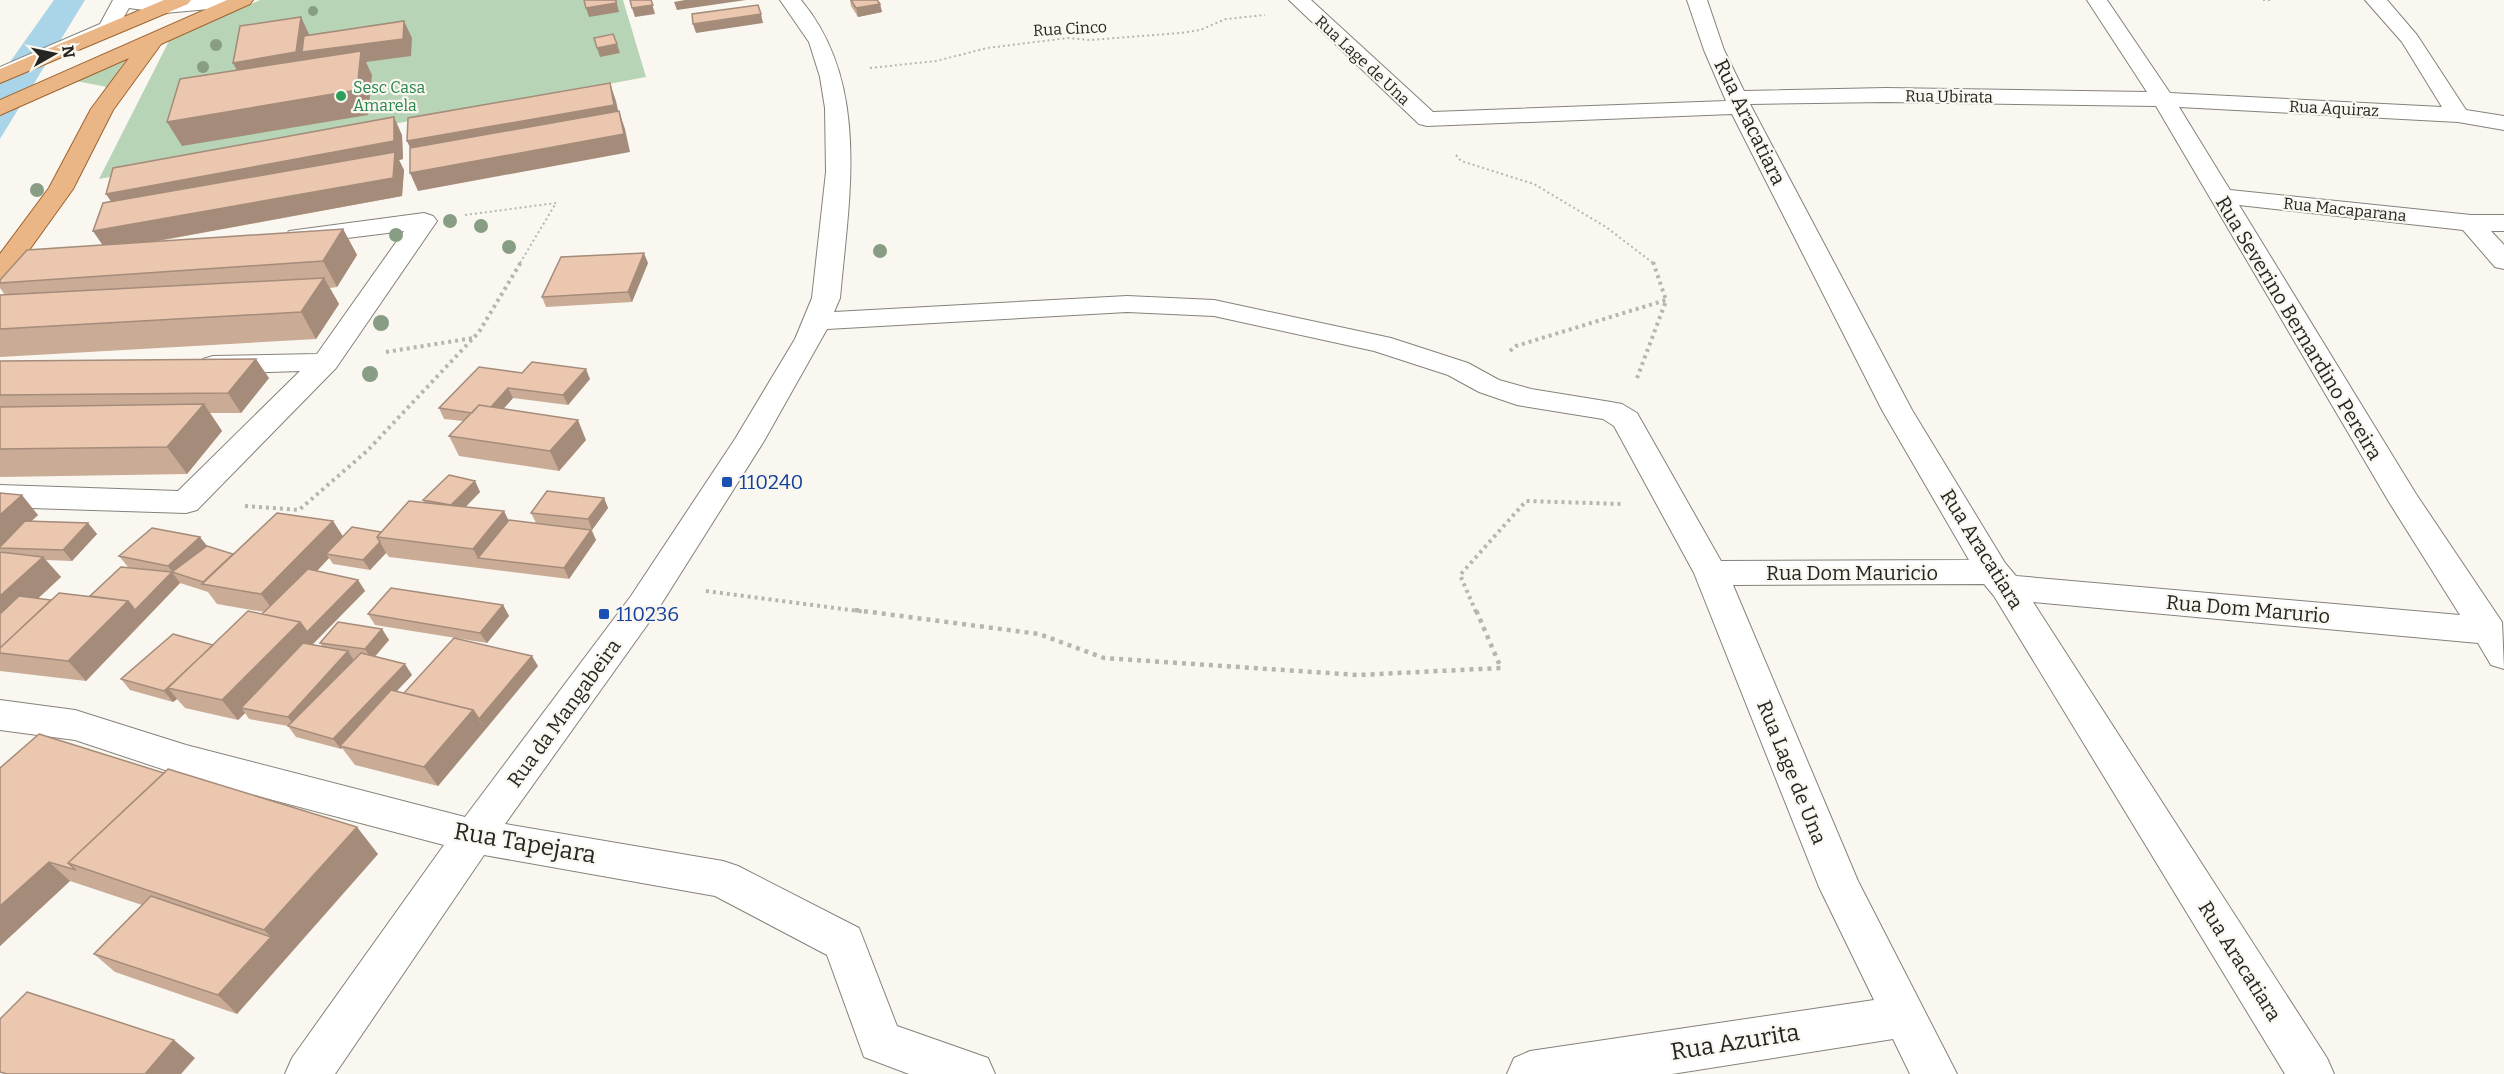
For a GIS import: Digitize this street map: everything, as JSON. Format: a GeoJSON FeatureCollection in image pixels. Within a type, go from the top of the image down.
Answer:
{"type":"FeatureCollection","features":[{"type":"Feature","properties":{"kind":"main road"},"geometry":{"type":"LineString","coordinates":[[0,109],[242,0]]}},
{"type":"Feature","properties":{"kind":"main road"},"geometry":{"type":"LineString","coordinates":[[0,76],[173,4]]}},
{"type":"Feature","properties":{"kind":"main road"},"geometry":{"type":"LineString","coordinates":[[2,271],[61,189],[92,99],[153,40]]}},
{"type":"Feature","properties":{"kind":"main road"},"geometry":{"type":"LineString","coordinates":[[0,109],[34,96],[59,91],[92,99]]}},
{"type":"Feature","properties":{"kind":"street"},"geometry":{"type":"LineString","coordinates":[[0,76],[108,28],[123,0],[173,4],[242,0]]}},
{"type":"Feature","properties":{"kind":"street","name":"Rua da Mangabeira"},"geometry":{"type":"LineString","coordinates":[[308,1074],[474,836],[656,584],[749,441],[818,321],[826,298],[840,148],[830,74],[822,49],[807,20],[790,0]]}},
{"type":"Feature","properties":{"kind":"street","name":"Rua Aracatiara"},"geometry":{"type":"LineString","coordinates":[[1697,0],[1714,50],[1737,102],[1897,410],[2000,580],[2311,1074]]}},
{"type":"Feature","properties":{"kind":"street"},"geometry":{"type":"LineString","coordinates":[[2088,0],[2097,0]]}},
{"type":"Feature","properties":{"kind":"street","name":"Rua Severino Bernardino Pereira"},"geometry":{"type":"LineString","coordinates":[[2097,0],[2163,99],[2405,502],[2497,643]]}},
{"type":"Feature","properties":{"kind":"street"},"geometry":{"type":"LineString","coordinates":[[2374,0],[2385,8],[2403,31],[2458,115]]}},
{"type":"Feature","properties":{"kind":"street","name":"Rua Lage de Una"},"geometry":{"type":"LineString","coordinates":[[1304,5],[1427,119]]}},
{"type":"Feature","properties":{"kind":"street","name":"Rua Ubirata"},"geometry":{"type":"LineString","coordinates":[[1427,119],[1898,95],[2163,99]]}},
{"type":"Feature","properties":{"kind":"street","name":"Rua Aquiraz"},"geometry":{"type":"LineString","coordinates":[[2163,99],[2458,115],[2504,123]]}},
{"type":"Feature","properties":{"kind":"street","name":"Rua Macaparana"},"geometry":{"type":"LineString","coordinates":[[2220,196],[2471,223],[2504,223]]}},
{"type":"Feature","properties":{"kind":"street"},"geometry":{"type":"LineString","coordinates":[[273,239],[424,221]]}},
{"type":"Feature","properties":{"kind":"street"},"geometry":{"type":"LineString","coordinates":[[0,496],[186,502],[326,362],[424,221]]}},
{"type":"Feature","properties":{"kind":"street"},"geometry":{"type":"LineString","coordinates":[[2471,223],[2504,261]]}},
{"type":"Feature","properties":{"kind":"street"},"geometry":{"type":"LineString","coordinates":[[2,271],[31,267]]}},
{"type":"Feature","properties":{"kind":"street"},"geometry":{"type":"LineString","coordinates":[[818,321],[1127,304],[1214,308],[1381,344],[1458,369],[1480,381],[1527,398],[1611,411],[1626,420]]}},
{"type":"Feature","properties":{"kind":"street"},"geometry":{"type":"LineString","coordinates":[[186,366],[326,362]]}},
{"type":"Feature","properties":{"kind":"street","name":"Rua Lage de Una"},"geometry":{"type":"LineString","coordinates":[[1626,420],[1711,573],[1840,887],[1934,1074]]}},
{"type":"Feature","properties":{"kind":"street","name":"Rua Dom Mauricio"},"geometry":{"type":"LineString","coordinates":[[1711,573],[2000,580]]}},
{"type":"Feature","properties":{"kind":"street","name":"Rua Dom Marurio"},"geometry":{"type":"LineString","coordinates":[[2000,580],[2497,643]]}},
{"type":"Feature","properties":{"kind":"street","name":"Rua Tapejara"},"geometry":{"type":"LineString","coordinates":[[0,715],[75,725],[186,761],[474,836],[723,879],[844,942],[880,1042],[972,1074]]}},
{"type":"Feature","properties":{"kind":"street"},"geometry":{"type":"LineString","coordinates":[[42,752],[75,725]]}},
{"type":"Feature","properties":{"kind":"street","name":"Rua Azurita"},"geometry":{"type":"LineString","coordinates":[[1530,1074],[1905,1016]]}},
{"type":"Feature","properties":{"kind":"path"},"geometry":{"type":"LineString","coordinates":[[2263,0],[2270,0]]}},
{"type":"Feature","properties":{"kind":"path","name":"Rua Cinco"},"geometry":{"type":"LineString","coordinates":[[830,74],[936,61],[987,48],[1025,43],[1068,38],[1090,40],[1180,33],[1200,30],[1226,19],[1304,5]]}},
{"type":"Feature","properties":{"kind":"path"},"geometry":{"type":"LineString","coordinates":[[1427,119],[1461,160],[1534,184],[1606,227],[1653,262],[1666,300],[1638,375],[1626,420]]}},
{"type":"Feature","properties":{"kind":"path"},"geometry":{"type":"LineString","coordinates":[[298,510],[367,452],[474,338],[556,203],[424,221]]}},
{"type":"Feature","properties":{"kind":"path"},"geometry":{"type":"LineString","coordinates":[[1480,381],[1516,346],[1666,300]]}},
{"type":"Feature","properties":{"kind":"path"},"geometry":{"type":"LineString","coordinates":[[326,362],[474,338]]}},
{"type":"Feature","properties":{"kind":"path"},"geometry":{"type":"LineString","coordinates":[[656,584],[1039,634],[1104,658],[1358,675],[1501,668],[1460,576],[1526,501],[1674,505]]}},
{"type":"Feature","properties":{"kind":"green space","name":"Sesc Casa Amarela"},"geometry":{"type":"Polygon","coordinates":[[[260,0],[623,0],[646,77],[99,179],[169,41],[260,0]]]}},
{"type":"Feature","properties":{"kind":"green space"},"geometry":{"type":"Polygon","coordinates":[[[127,59],[107,87],[76,81],[127,59]]]}},
{"type":"Feature","properties":{"kind":"water"},"geometry":{"type":"Polygon","coordinates":[[[54,0],[85,0],[0,139],[0,76],[54,0]]]}},
{"type":"Feature","properties":{"kind":"building"},"geometry":{"type":"Polygon","coordinates":[[[584,0],[616,0],[616,3],[586,8],[584,0]]]}},
{"type":"Feature","properties":{"kind":"building"},"geometry":{"type":"Polygon","coordinates":[[[630,0],[651,0],[653,5],[632,8],[630,0]]]}},
{"type":"Feature","properties":{"kind":"building"},"geometry":{"type":"Polygon","coordinates":[[[851,0],[877,0],[880,4],[856,8],[851,0]]]}},
{"type":"Feature","properties":{"kind":"building"},"geometry":{"type":"Polygon","coordinates":[[[758,5],[761,14],[693,24],[692,14],[758,5]]]}},
{"type":"Feature","properties":{"kind":"building"},"geometry":{"type":"Polygon","coordinates":[[[301,17],[296,52],[233,63],[240,26],[301,17]]]}},
{"type":"Feature","properties":{"kind":"building"},"geometry":{"type":"Polygon","coordinates":[[[404,21],[403,39],[302,52],[304,36],[404,21]]]}},
{"type":"Feature","properties":{"kind":"building"},"geometry":{"type":"Polygon","coordinates":[[[613,34],[617,44],[597,48],[594,38],[613,34]]]}},
{"type":"Feature","properties":{"kind":"building"},"geometry":{"type":"Polygon","coordinates":[[[361,51],[357,90],[167,122],[180,79],[361,51]]]}},
{"type":"Feature","properties":{"kind":"building"},"geometry":{"type":"Polygon","coordinates":[[[610,83],[614,105],[407,141],[408,118],[610,83]]]}},
{"type":"Feature","properties":{"kind":"building"},"geometry":{"type":"Polygon","coordinates":[[[619,111],[624,134],[410,173],[410,148],[619,111]]]}},
{"type":"Feature","properties":{"kind":"building"},"geometry":{"type":"Polygon","coordinates":[[[394,117],[394,141],[106,194],[113,168],[394,117]]]}},
{"type":"Feature","properties":{"kind":"building"},"geometry":{"type":"Polygon","coordinates":[[[395,152],[393,178],[93,231],[103,203],[395,152]]]}},
{"type":"Feature","properties":{"kind":"building"},"geometry":{"type":"Polygon","coordinates":[[[343,229],[323,261],[0,283],[0,280],[27,250],[343,229]]]}},
{"type":"Feature","properties":{"kind":"building"},"geometry":{"type":"Polygon","coordinates":[[[644,253],[628,292],[542,297],[561,257],[644,253]]]}},
{"type":"Feature","properties":{"kind":"building"},"geometry":{"type":"Polygon","coordinates":[[[324,278],[301,312],[0,329],[0,295],[324,278]]]}},
{"type":"Feature","properties":{"kind":"building"},"geometry":{"type":"Polygon","coordinates":[[[256,359],[228,393],[0,395],[0,361],[256,359]]]}},
{"type":"Feature","properties":{"kind":"building"},"geometry":{"type":"Polygon","coordinates":[[[532,362],[586,369],[563,395],[508,388],[491,407],[479,405],[472,413],[439,408],[479,367],[522,373],[532,362]]]}},
{"type":"Feature","properties":{"kind":"building"},"geometry":{"type":"Polygon","coordinates":[[[204,404],[167,447],[0,449],[0,407],[204,404]]]}},
{"type":"Feature","properties":{"kind":"building"},"geometry":{"type":"Polygon","coordinates":[[[479,405],[578,420],[550,451],[449,436],[479,405]]]}},
{"type":"Feature","properties":{"kind":"building"},"geometry":{"type":"Polygon","coordinates":[[[449,475],[475,481],[451,505],[423,500],[449,475]]]}},
{"type":"Feature","properties":{"kind":"building"},"geometry":{"type":"Polygon","coordinates":[[[547,491],[604,498],[588,519],[531,513],[547,491]]]}},
{"type":"Feature","properties":{"kind":"building"},"geometry":{"type":"Polygon","coordinates":[[[0,493],[22,495],[0,515],[0,493]]]}},
{"type":"Feature","properties":{"kind":"building"},"geometry":{"type":"Polygon","coordinates":[[[409,501],[504,511],[473,549],[377,537],[409,501]]]}},
{"type":"Feature","properties":{"kind":"building"},"geometry":{"type":"Polygon","coordinates":[[[277,513],[333,521],[261,594],[202,584],[277,513]]]}},
{"type":"Feature","properties":{"kind":"building"},"geometry":{"type":"Polygon","coordinates":[[[509,520],[591,530],[564,568],[478,558],[509,520]]]}},
{"type":"Feature","properties":{"kind":"building"},"geometry":{"type":"Polygon","coordinates":[[[25,521],[88,523],[63,550],[0,548],[25,521]]]}},
{"type":"Feature","properties":{"kind":"building"},"geometry":{"type":"Polygon","coordinates":[[[352,527],[381,532],[377,537],[380,542],[363,560],[326,554],[352,527]]]}},
{"type":"Feature","properties":{"kind":"building"},"geometry":{"type":"Polygon","coordinates":[[[152,528],[200,537],[168,566],[119,556],[152,528]]]}},
{"type":"Feature","properties":{"kind":"building"},"geometry":{"type":"Polygon","coordinates":[[[207,546],[233,554],[203,582],[172,572],[207,546]]]}},
{"type":"Feature","properties":{"kind":"building"},"geometry":{"type":"Polygon","coordinates":[[[0,552],[43,557],[0,596],[0,552]]]}},
{"type":"Feature","properties":{"kind":"building"},"geometry":{"type":"Polygon","coordinates":[[[121,567],[172,572],[135,610],[128,601],[90,596],[121,567]]]}},
{"type":"Feature","properties":{"kind":"building"},"geometry":{"type":"Polygon","coordinates":[[[308,569],[358,580],[307,632],[300,622],[262,614],[308,569]]]}},
{"type":"Feature","properties":{"kind":"building"},"geometry":{"type":"Polygon","coordinates":[[[391,588],[503,605],[480,633],[368,614],[391,588]]]}},
{"type":"Feature","properties":{"kind":"building"},"geometry":{"type":"Polygon","coordinates":[[[59,593],[128,601],[68,661],[0,653],[0,648],[59,593]]]}},
{"type":"Feature","properties":{"kind":"building"},"geometry":{"type":"Polygon","coordinates":[[[19,596],[51,600],[0,648],[0,614],[19,596]]]}},
{"type":"Feature","properties":{"kind":"building"},"geometry":{"type":"Polygon","coordinates":[[[248,611],[300,622],[222,700],[168,688],[248,611]]]}},
{"type":"Feature","properties":{"kind":"building"},"geometry":{"type":"Polygon","coordinates":[[[338,622],[382,629],[365,649],[320,643],[338,622]]]}},
{"type":"Feature","properties":{"kind":"building"},"geometry":{"type":"Polygon","coordinates":[[[173,634],[213,645],[164,691],[121,679],[173,634]]]}},
{"type":"Feature","properties":{"kind":"building"},"geometry":{"type":"Polygon","coordinates":[[[454,638],[532,656],[479,719],[473,710],[404,693],[454,638]]]}},
{"type":"Feature","properties":{"kind":"building"},"geometry":{"type":"Polygon","coordinates":[[[303,643],[348,651],[288,717],[241,708],[303,643]]]}},
{"type":"Feature","properties":{"kind":"building"},"geometry":{"type":"Polygon","coordinates":[[[361,653],[405,664],[333,739],[288,726],[361,653]]]}},
{"type":"Feature","properties":{"kind":"building"},"geometry":{"type":"Polygon","coordinates":[[[391,690],[473,710],[424,767],[340,746],[391,690]]]}},
{"type":"Feature","properties":{"kind":"building"},"geometry":{"type":"Polygon","coordinates":[[[39,734],[164,773],[68,863],[76,870],[49,862],[0,906],[0,768],[39,734]]]}},
{"type":"Feature","properties":{"kind":"building"},"geometry":{"type":"Polygon","coordinates":[[[168,769],[357,827],[264,930],[68,863],[168,769]]]}},
{"type":"Feature","properties":{"kind":"building"},"geometry":{"type":"Polygon","coordinates":[[[151,896],[271,937],[218,995],[94,954],[151,896]]]}},
{"type":"Feature","properties":{"kind":"building"},"geometry":{"type":"Polygon","coordinates":[[[27,992],[174,1040],[145,1074],[7,1074],[0,1072],[0,1019],[27,992]]]}},
{"type":"Feature","properties":{"kind":"place","name":"Sesc Casa Amarela"},"geometry":{"type":"Point","coordinates":[341,96]}},
{"type":"Feature","properties":{"kind":"place","name":"110240"},"geometry":{"type":"Point","coordinates":[727,482]}},
{"type":"Feature","properties":{"kind":"place","name":"110236"},"geometry":{"type":"Point","coordinates":[604,614]}}]}
